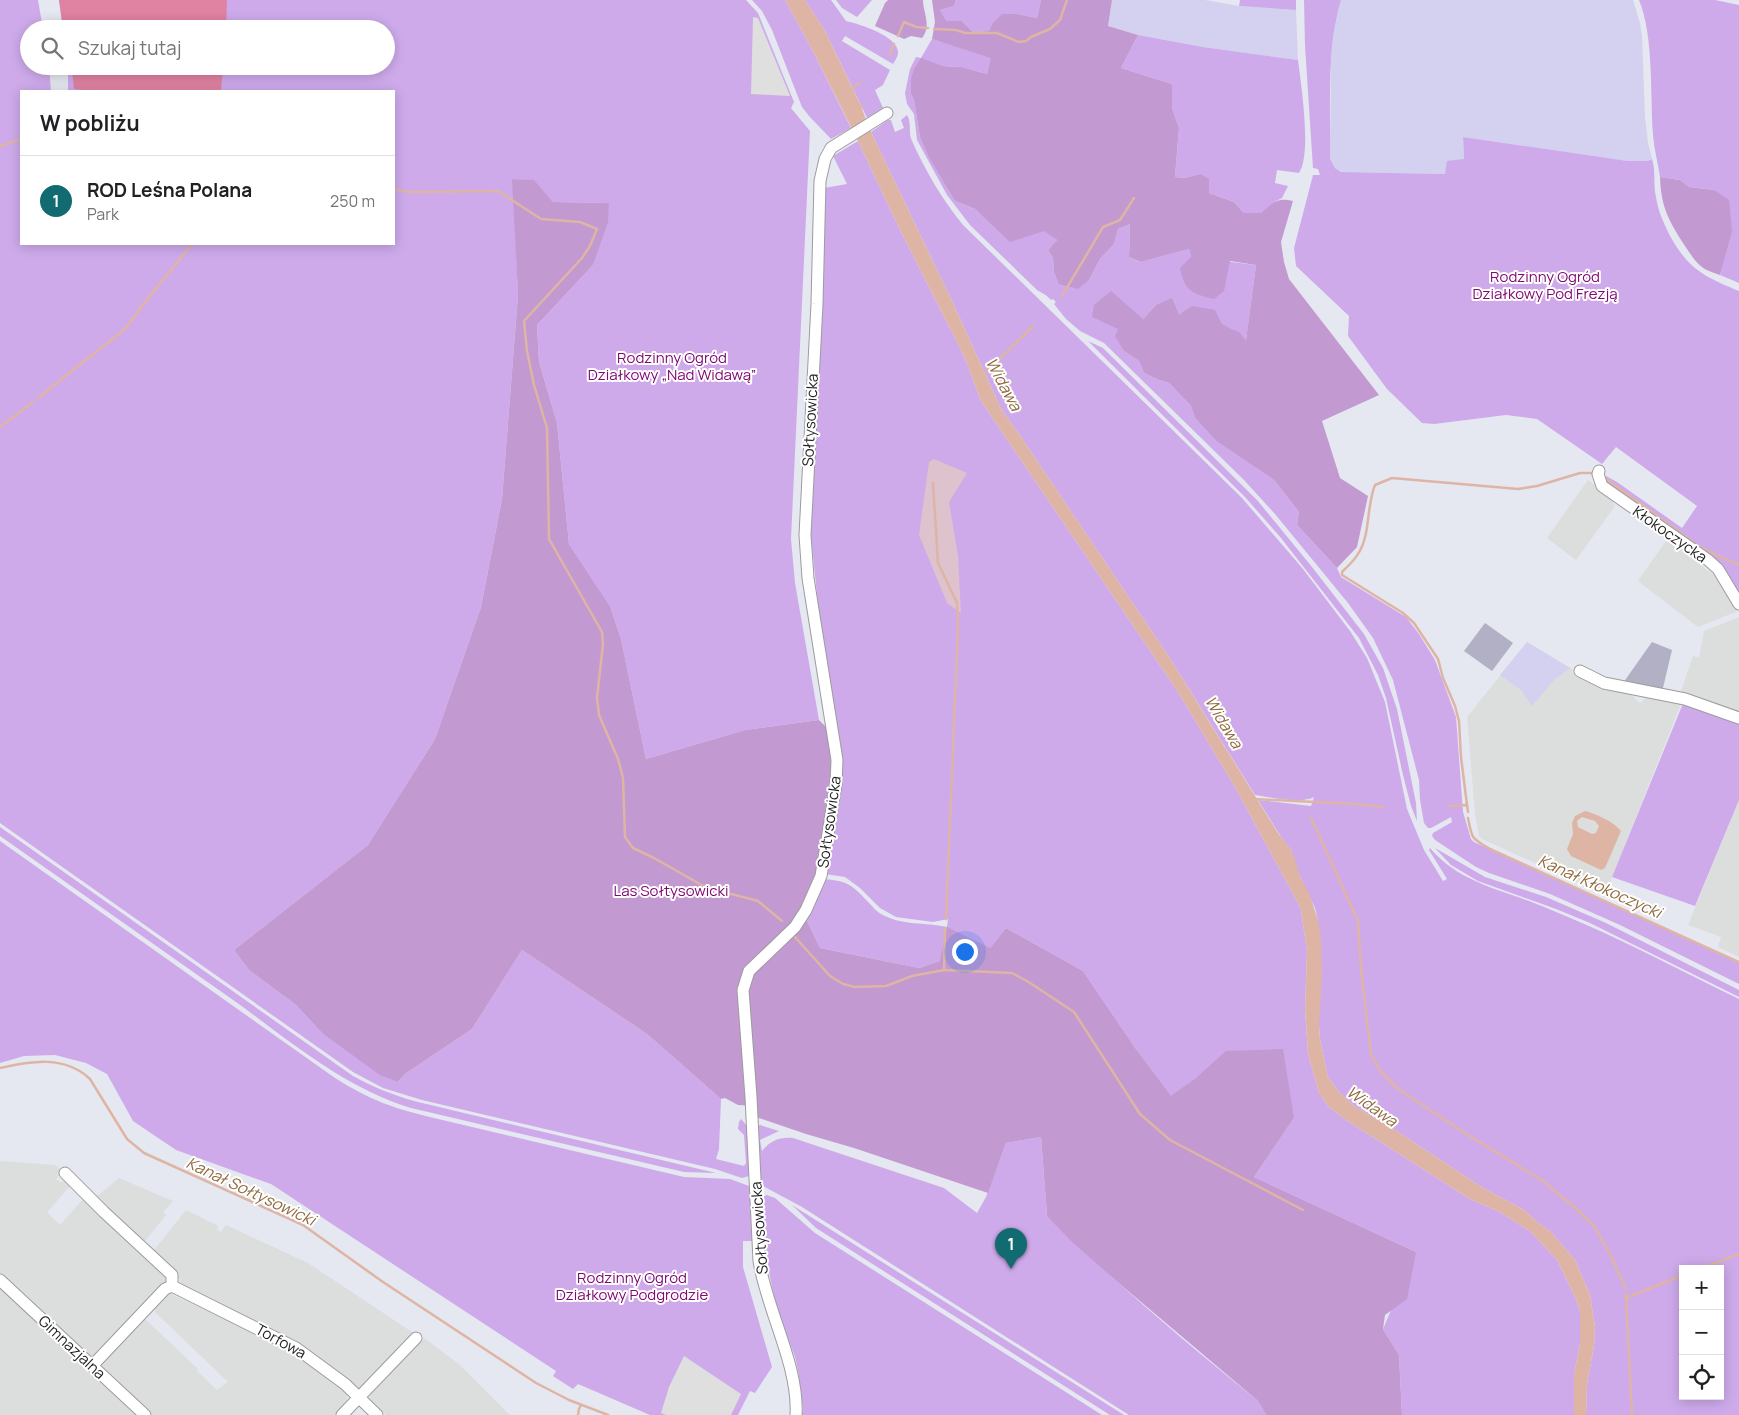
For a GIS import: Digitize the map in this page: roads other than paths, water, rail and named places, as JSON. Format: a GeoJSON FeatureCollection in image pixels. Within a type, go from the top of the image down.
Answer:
{"type":"FeatureCollection","features":[{"type":"Feature","properties":{"kind":"street","name":"Sołtysowicka"},"geometry":{"type":"LineString","coordinates":[[796,1415],[797,1402],[792,1374],[762,1280],[759,1261],[751,1098],[742,990],[749,971],[780,943],[795,926],[821,876],[836,784],[837,760],[808,578],[805,536],[817,304],[820,181],[824,159],[831,148],[886,113]]}},
{"type":"Feature","properties":{"kind":"street","name":"Kłokoczycka"},"geometry":{"type":"LineString","coordinates":[[1599,471],[1598,474],[1602,486],[1708,560],[1718,569],[1739,604]]}},
{"type":"Feature","properties":{"kind":"street"},"geometry":{"type":"LineString","coordinates":[[1580,671],[1604,683],[1685,699],[1739,718]]}},
{"type":"Feature","properties":{"kind":"street"},"geometry":{"type":"LineString","coordinates":[[66,1173],[104,1212],[172,1275],[172,1286],[165,1289],[92,1366]]}},
{"type":"Feature","properties":{"kind":"street","name":"Gimnazjalna"},"geometry":{"type":"LineString","coordinates":[[0,1280],[145,1415]]}},
{"type":"Feature","properties":{"kind":"street","name":"Torfowa"},"geometry":{"type":"LineString","coordinates":[[172,1286],[296,1348],[345,1384],[377,1415]]}},
{"type":"Feature","properties":{"kind":"street"},"geometry":{"type":"LineString","coordinates":[[342,1415],[416,1338]]}},
{"type":"Feature","properties":{"kind":"waterway"},"geometry":{"type":"LineString","coordinates":[[934,29],[956,30],[965,33],[997,33],[1019,42],[1026,41],[1050,29],[1060,20],[1067,0]]}},
{"type":"Feature","properties":{"kind":"waterway"},"geometry":{"type":"LineString","coordinates":[[898,36],[904,22],[916,27],[928,28]]}},
{"type":"Feature","properties":{"kind":"waterway"},"geometry":{"type":"LineString","coordinates":[[890,55],[894,44]]}},
{"type":"Feature","properties":{"kind":"waterway"},"geometry":{"type":"LineString","coordinates":[[851,89],[860,83]]}},
{"type":"Feature","properties":{"kind":"waterway"},"geometry":{"type":"LineString","coordinates":[[0,146],[20,139]]}},
{"type":"Feature","properties":{"kind":"waterway"},"geometry":{"type":"LineString","coordinates":[[395,189],[408,192],[498,191],[541,219],[580,222],[597,229],[590,246],[582,258],[524,321],[527,351],[534,385],[547,428],[549,539],[602,632],[603,644],[597,698],[599,715],[618,759],[623,778],[625,837],[633,848],[705,887],[758,901],[782,921]]}},
{"type":"Feature","properties":{"kind":"waterway"},"geometry":{"type":"LineString","coordinates":[[1062,296],[1103,227],[1120,220],[1134,198]]}},
{"type":"Feature","properties":{"kind":"waterway"},"geometry":{"type":"LineString","coordinates":[[38,398],[126,328],[191,245]]}},
{"type":"Feature","properties":{"kind":"waterway","name":"Widawa"},"geometry":{"type":"LineString","coordinates":[[984,374],[1033,326]]}},
{"type":"Feature","properties":{"kind":"waterway"},"geometry":{"type":"LineString","coordinates":[[0,427],[33,402]]}},
{"type":"Feature","properties":{"kind":"waterway"},"geometry":{"type":"LineString","coordinates":[[1467,805],[1459,721],[1438,659],[1414,623],[1403,613],[1342,575],[1342,572],[1355,559],[1362,546],[1375,485],[1392,478],[1518,489],[1537,486],[1580,473],[1591,473]]}},
{"type":"Feature","properties":{"kind":"waterway"},"geometry":{"type":"LineString","coordinates":[[1605,478],[1701,548],[1739,565]]}},
{"type":"Feature","properties":{"kind":"waterway"},"geometry":{"type":"LineString","coordinates":[[933,483],[938,563],[957,603],[958,626],[946,919]]}},
{"type":"Feature","properties":{"kind":"waterway","name":"Kanał Kłokoczycki"},"geometry":{"type":"LineString","coordinates":[[1254,799],[1383,807]]}},
{"type":"Feature","properties":{"kind":"waterway","name":"Kanał Kłokoczycki"},"geometry":{"type":"LineString","coordinates":[[1449,806],[1467,805],[1468,812]]}},
{"type":"Feature","properties":{"kind":"waterway"},"geometry":{"type":"LineString","coordinates":[[1311,818],[1358,921],[1361,969],[1371,1054],[1381,1072],[1397,1088],[1543,1181],[1573,1206],[1594,1226],[1609,1252],[1626,1289]]}},
{"type":"Feature","properties":{"kind":"waterway","name":"Kanał Kłokoczycki"},"geometry":{"type":"LineString","coordinates":[[1468,818],[1473,837],[1490,849],[1739,962]]}},
{"type":"Feature","properties":{"kind":"waterway"},"geometry":{"type":"LineString","coordinates":[[944,970],[945,928]]}},
{"type":"Feature","properties":{"kind":"waterway"},"geometry":{"type":"LineString","coordinates":[[795,937],[830,976],[843,984],[855,987],[886,986],[912,976],[944,970],[1012,973],[1027,981],[1074,1012],[1140,1114],[1170,1140],[1303,1210]]}},
{"type":"Feature","properties":{"kind":"waterway","name":"Kanał Sołtysowicki"},"geometry":{"type":"LineString","coordinates":[[0,1068],[24,1063],[47,1062],[59,1063],[80,1071],[90,1079],[127,1139],[144,1153],[303,1225],[383,1282],[536,1383],[569,1400],[608,1415]]}},
{"type":"Feature","properties":{"kind":"waterway"},"geometry":{"type":"LineString","coordinates":[[1710,1265],[1739,1254]]}},
{"type":"Feature","properties":{"kind":"waterway"},"geometry":{"type":"LineString","coordinates":[[1626,1294],[1626,1298],[1679,1277]]}},
{"type":"Feature","properties":{"kind":"waterway"},"geometry":{"type":"LineString","coordinates":[[1626,1298],[1632,1415]]}},
{"type":"Feature","properties":{"kind":"waterway"},"geometry":{"type":"LineString","coordinates":[[578,1415],[581,1405]]}},
{"type":"Feature","properties":{"kind":"place","name":"ROD Leśna Polana"},"geometry":{"type":"Point","coordinates":[1011,1269]}},
{"type":"Feature","properties":{"kind":"park label","name":"Rodzinny Ogród Działkowy Pod Frezją"},"geometry":{"type":"Point","coordinates":[1545,284]}},
{"type":"Feature","properties":{"kind":"park label","name":"Rodzinny Ogród Działkowy „Nad Widawą”"},"geometry":{"type":"Point","coordinates":[672,366]}},
{"type":"Feature","properties":{"kind":"park label","name":"Las Sołtysowicki"},"geometry":{"type":"Point","coordinates":[671,890]}},
{"type":"Feature","properties":{"kind":"park label","name":"Rodzinny Ogród Działkowy Podgrodzie"},"geometry":{"type":"Point","coordinates":[632,1286]}}]}
